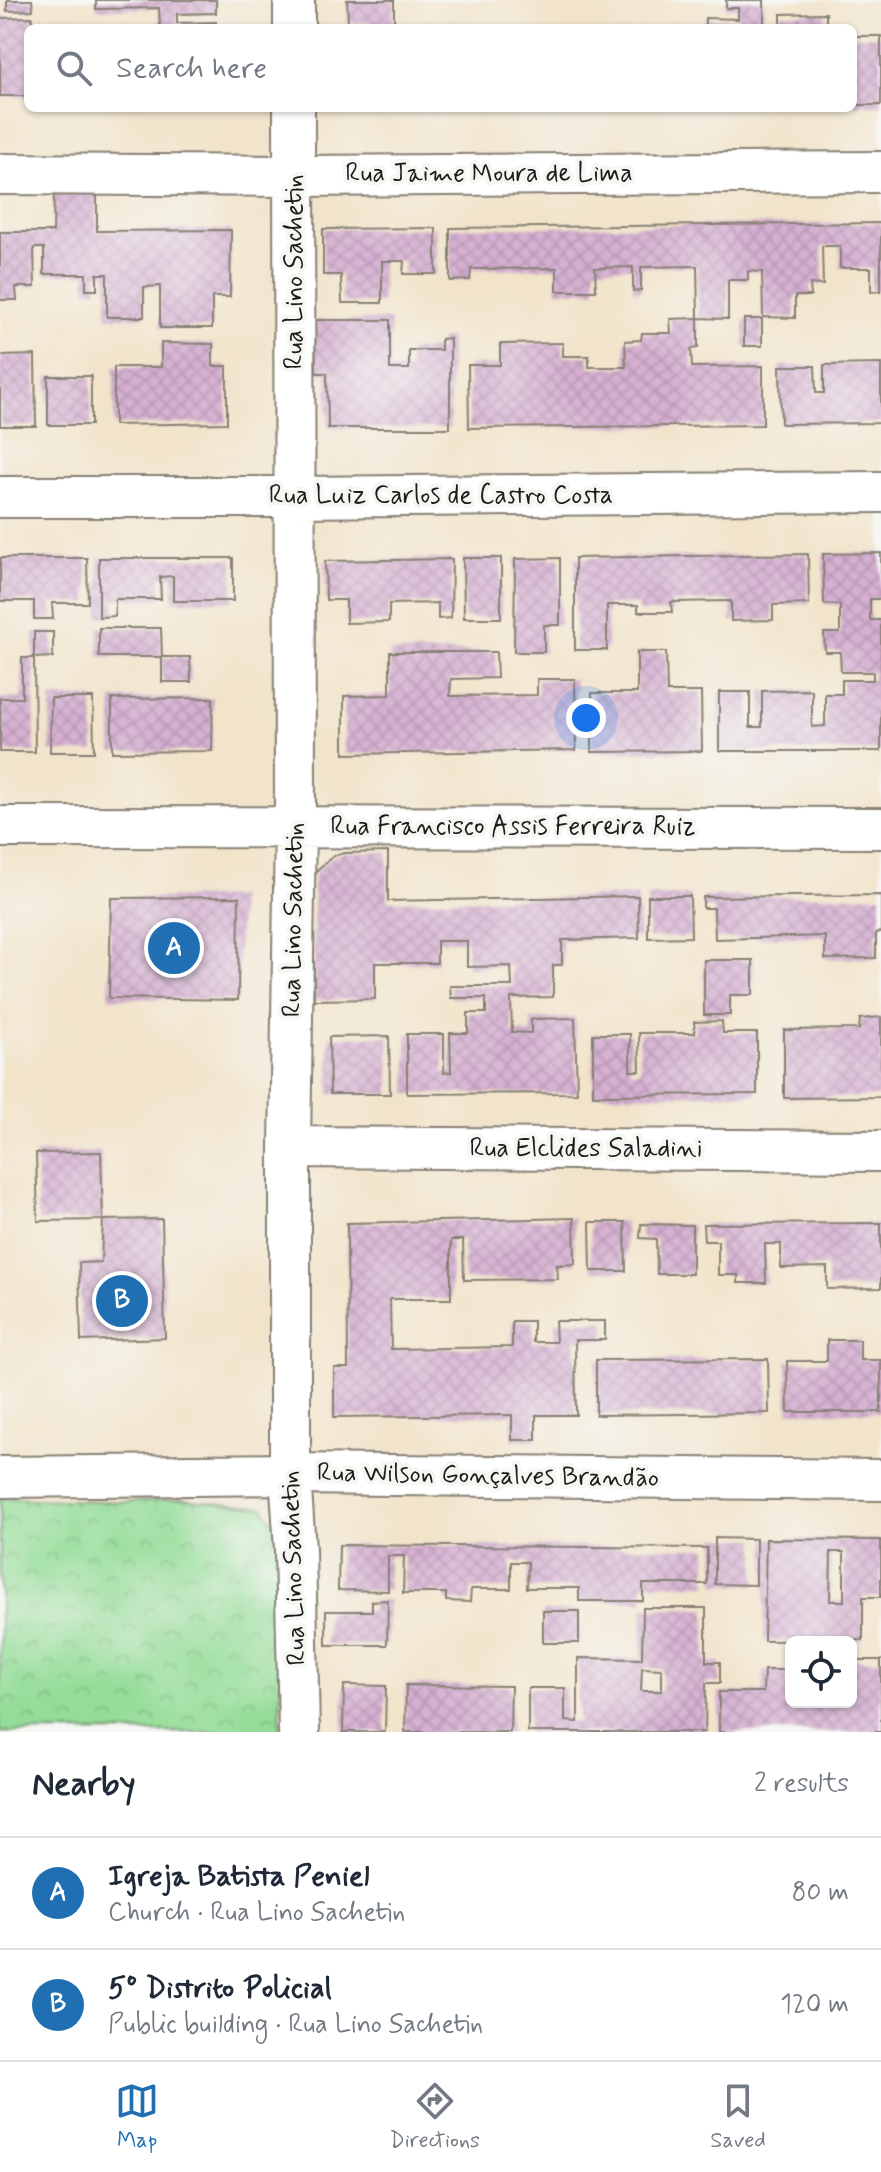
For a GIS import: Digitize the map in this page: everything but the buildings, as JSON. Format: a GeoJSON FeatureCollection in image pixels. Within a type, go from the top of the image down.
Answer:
{"type":"FeatureCollection","features":[{"type":"Feature","properties":{"kind":"street"},"geometry":{"type":"LineString","coordinates":[[294,0],[294,24]]}},
{"type":"Feature","properties":{"kind":"street","name":"Rua Lino Sachetin"},"geometry":{"type":"LineString","coordinates":[[294,112],[296,497],[290,1474],[299,1732]]}},
{"type":"Feature","properties":{"kind":"street","name":"Rua Jaime Moura de Lima"},"geometry":{"type":"LineString","coordinates":[[0,174],[294,176],[881,172]]}},
{"type":"Feature","properties":{"kind":"street","name":"Rua Luiz Carlos de Castro Costa"},"geometry":{"type":"LineString","coordinates":[[0,497],[881,492]]}},
{"type":"Feature","properties":{"kind":"street","name":"Rua Francisco Assis Ferreira Ruiz"},"geometry":{"type":"LineString","coordinates":[[0,827],[881,828]]}},
{"type":"Feature","properties":{"kind":"street","name":"Rua Elclides Saladini"},"geometry":{"type":"LineString","coordinates":[[290,1147],[881,1151]]}},
{"type":"Feature","properties":{"kind":"street","name":"Rua Wilson Gonçalves Brandão"},"geometry":{"type":"LineString","coordinates":[[0,1477],[290,1474],[881,1480]]}},
{"type":"Feature","properties":{"kind":"green space"},"geometry":{"type":"Polygon","coordinates":[[[0,1498],[126,1502],[181,1499],[263,1507],[284,1538],[280,1732],[0,1732],[0,1498]]]}},
{"type":"Feature","properties":{"kind":"place","name":"Igreja Batista Peniel"},"geometry":{"type":"Point","coordinates":[174,948]}},
{"type":"Feature","properties":{"kind":"place","name":"5º Distrito Policial"},"geometry":{"type":"Point","coordinates":[122,1301]}}]}
